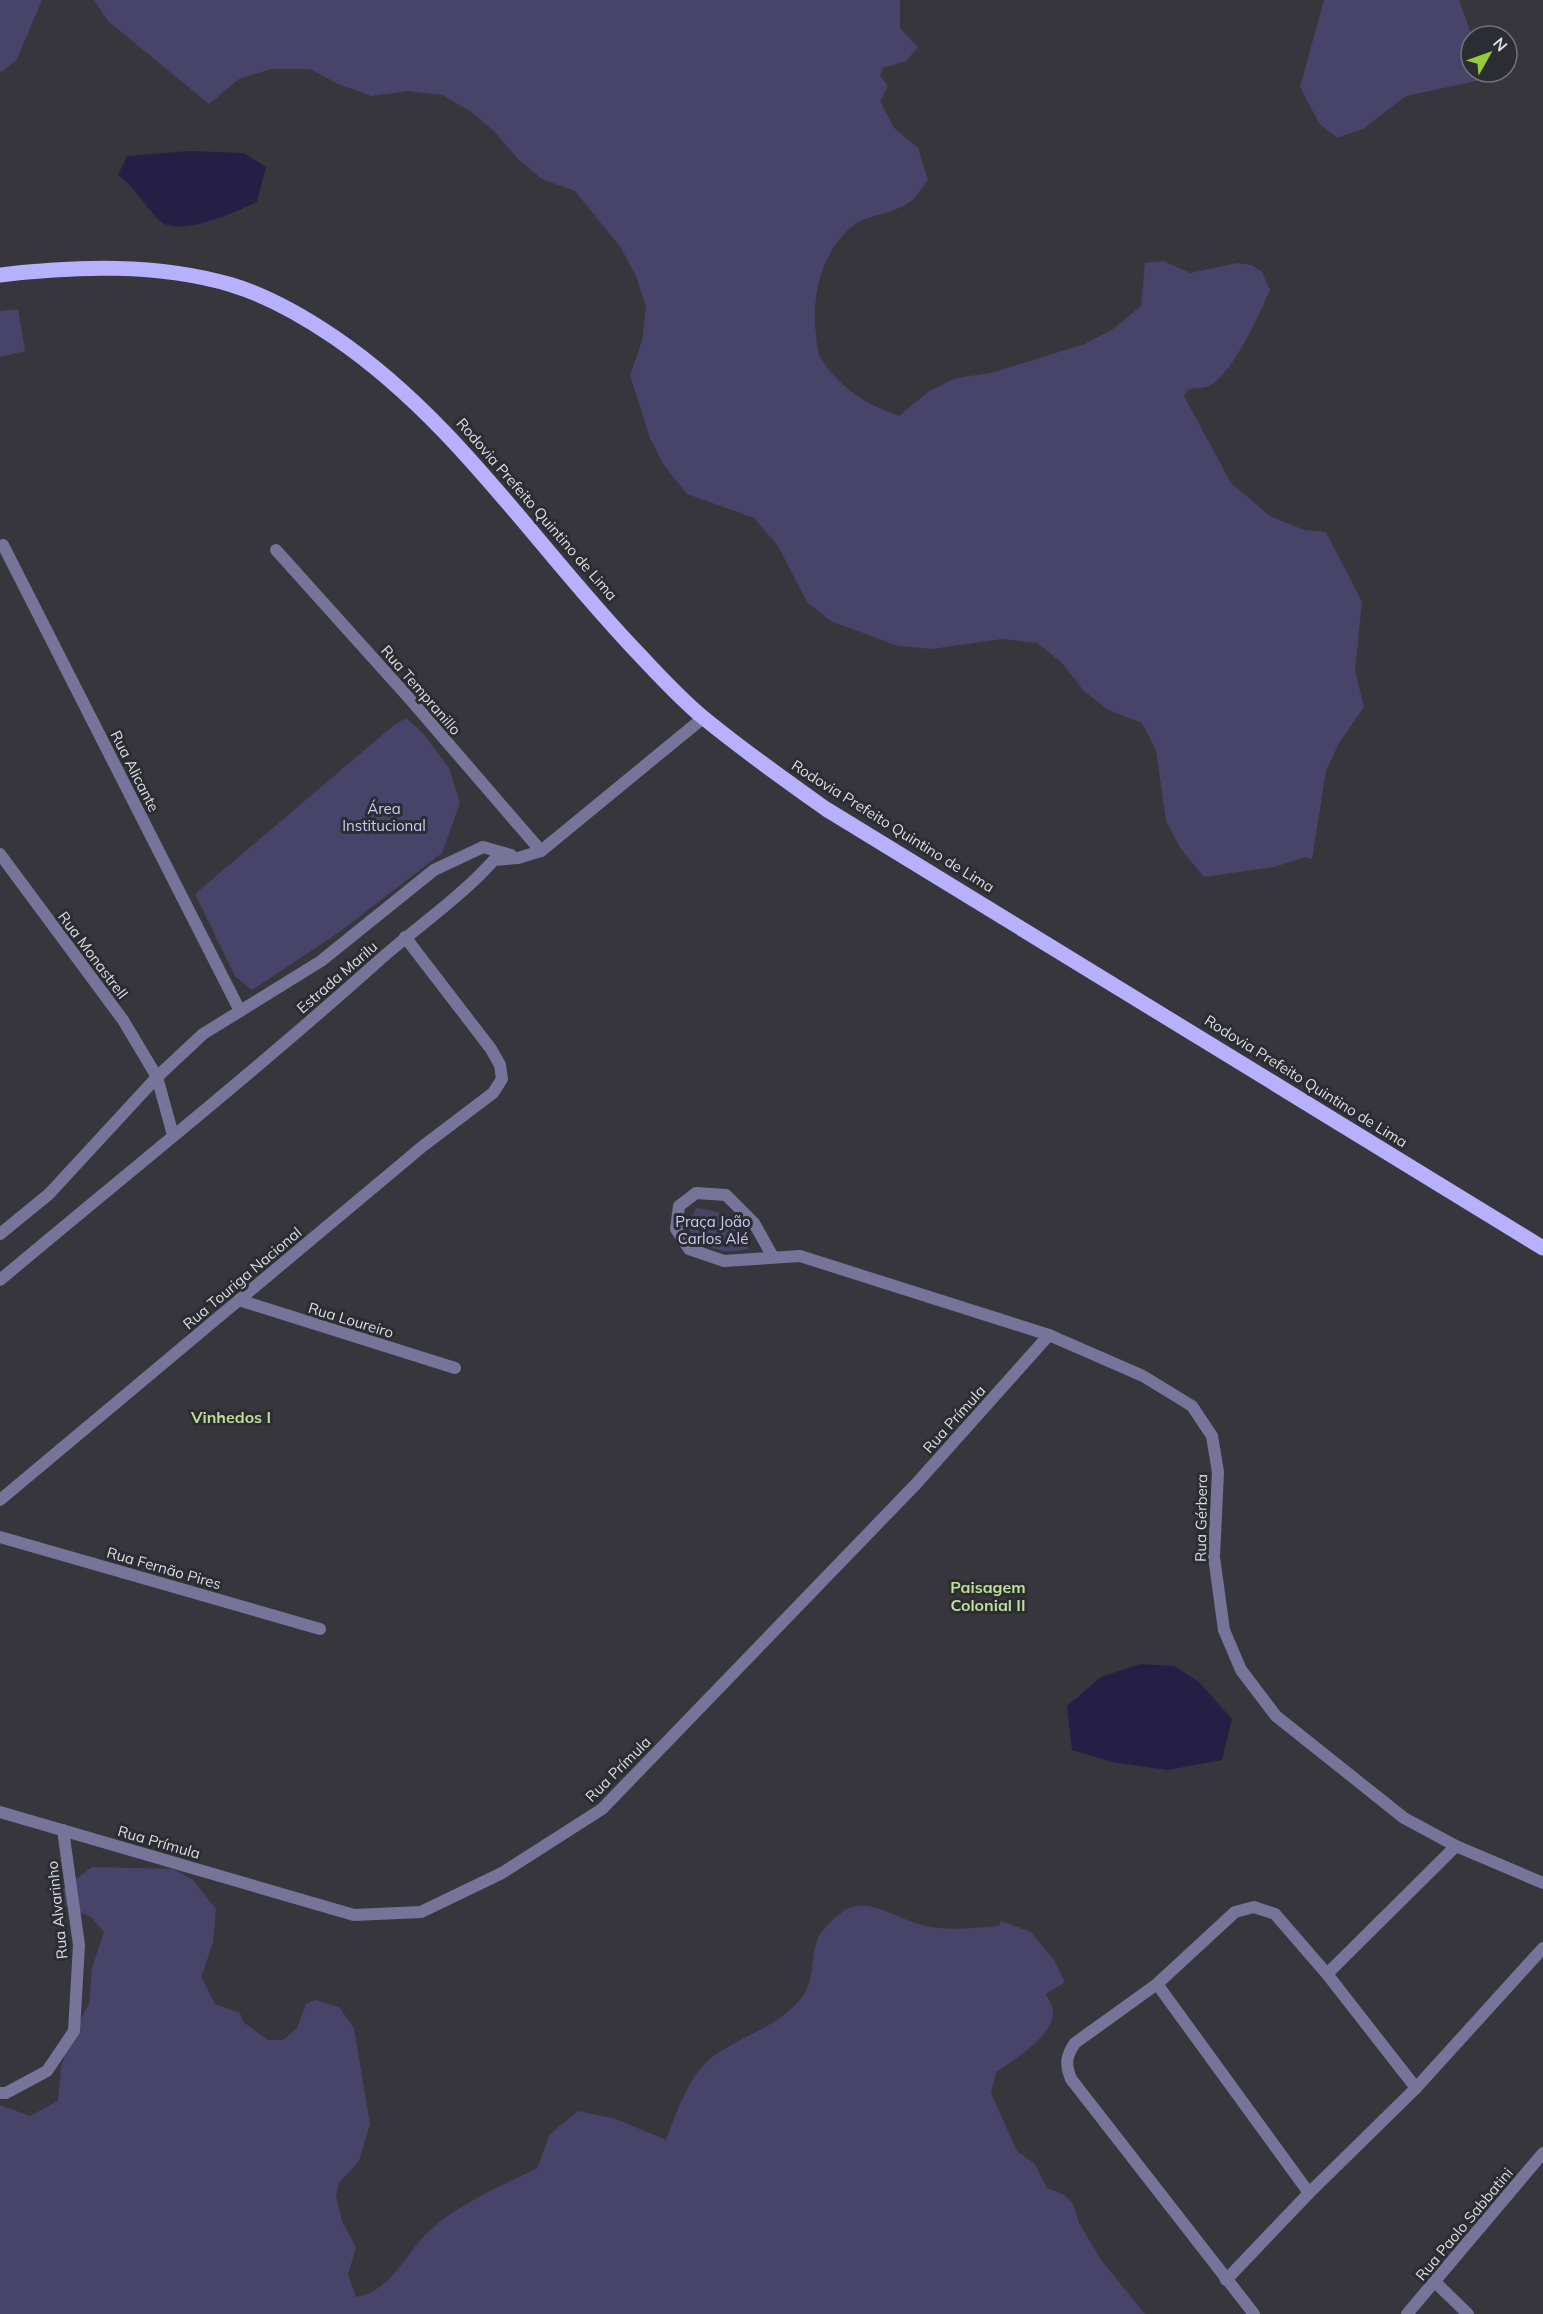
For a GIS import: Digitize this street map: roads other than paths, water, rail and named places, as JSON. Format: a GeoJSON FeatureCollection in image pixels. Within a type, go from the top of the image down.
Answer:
{"type":"FeatureCollection","features":[{"type":"Feature","properties":{"kind":"main road","name":"Rodovia Prefeito Quintino de Lima"},"geometry":{"type":"LineString","coordinates":[[0,275],[99,269],[190,276],[233,285],[274,302],[314,323],[381,372],[448,434],[633,648],[703,718],[826,809],[1543,1248]]}},
{"type":"Feature","properties":{"kind":"street","name":"Rua Alicante"},"geometry":{"type":"LineString","coordinates":[[3,545],[240,1011]]}},
{"type":"Feature","properties":{"kind":"street","name":"Rua Tempranillo"},"geometry":{"type":"LineString","coordinates":[[276,550],[409,698],[541,851]]}},
{"type":"Feature","properties":{"kind":"street","name":"Estrada Marilu"},"geometry":{"type":"LineString","coordinates":[[0,1280],[405,937],[451,902],[494,860],[518,858],[541,851],[703,718]]}},
{"type":"Feature","properties":{"kind":"street"},"geometry":{"type":"LineString","coordinates":[[0,1234],[49,1194],[157,1077],[203,1034],[321,961],[434,870],[483,846],[518,858]]}},
{"type":"Feature","properties":{"kind":"street","name":"Rua Monastrell"},"geometry":{"type":"LineString","coordinates":[[0,854],[123,1020],[157,1077],[173,1135]]}},
{"type":"Feature","properties":{"kind":"street","name":"Rua Touriga Nacional"},"geometry":{"type":"LineString","coordinates":[[0,1500],[423,1146],[493,1093],[502,1079],[500,1065],[405,937]]}},
{"type":"Feature","properties":{"kind":"street","name":"Rua Gérbera"},"geometry":{"type":"LineString","coordinates":[[773,1257],[754,1223],[726,1195],[696,1193],[679,1206],[676,1228],[689,1249],[724,1261],[800,1256],[1049,1335],[1143,1376],[1192,1406],[1212,1436],[1218,1473],[1214,1557],[1224,1630],[1241,1670],[1276,1716],[1404,1818],[1456,1846],[1543,1883]]}},
{"type":"Feature","properties":{"kind":"street","name":"Rua Loureiro"},"geometry":{"type":"LineString","coordinates":[[239,1300],[455,1368]]}},
{"type":"Feature","properties":{"kind":"street","name":"Rua Prímula"},"geometry":{"type":"LineString","coordinates":[[0,1812],[354,1915],[421,1911],[502,1873],[602,1809],[916,1484],[1049,1335]]}},
{"type":"Feature","properties":{"kind":"street","name":"Rua Fernão Pires"},"geometry":{"type":"LineString","coordinates":[[0,1537],[320,1629]]}},
{"type":"Feature","properties":{"kind":"street","name":"Rua Alvarinho"},"geometry":{"type":"LineString","coordinates":[[0,2093],[47,2071],[74,2031],[79,1945],[63,1830]]}},
{"type":"Feature","properties":{"kind":"street"},"geometry":{"type":"LineString","coordinates":[[1327,1974],[1456,1846]]}},
{"type":"Feature","properties":{"kind":"street"},"geometry":{"type":"LineString","coordinates":[[1254,2314],[1071,2079],[1066,2066],[1067,2055],[1075,2043],[1157,1984],[1235,1912],[1254,1907],[1275,1914],[1327,1974],[1416,2088]]}},
{"type":"Feature","properties":{"kind":"street"},"geometry":{"type":"LineString","coordinates":[[1227,2280],[1309,2193],[1416,2088],[1543,1948]]}},
{"type":"Feature","properties":{"kind":"street"},"geometry":{"type":"LineString","coordinates":[[1157,1984],[1309,2193]]}},
{"type":"Feature","properties":{"kind":"street","name":"Rua Paolo Sabbatini"},"geometry":{"type":"LineString","coordinates":[[1407,2314],[1436,2283],[1543,2153]]}},
{"type":"Feature","properties":{"kind":"street"},"geometry":{"type":"LineString","coordinates":[[1436,2283],[1468,2314]]}},
{"type":"Feature","properties":{"kind":"district","name":"Vinhedos I"},"geometry":{"type":"Point","coordinates":[231,1417]}},
{"type":"Feature","properties":{"kind":"district","name":"Paisagem Colonial II"},"geometry":{"type":"Point","coordinates":[988,1596]}},
{"type":"Feature","properties":{"kind":"park label","name":"Área Institucional"},"geometry":{"type":"Point","coordinates":[384,816]}},
{"type":"Feature","properties":{"kind":"park label","name":"Praça João Carlos Alé"},"geometry":{"type":"Point","coordinates":[713,1230]}}]}
